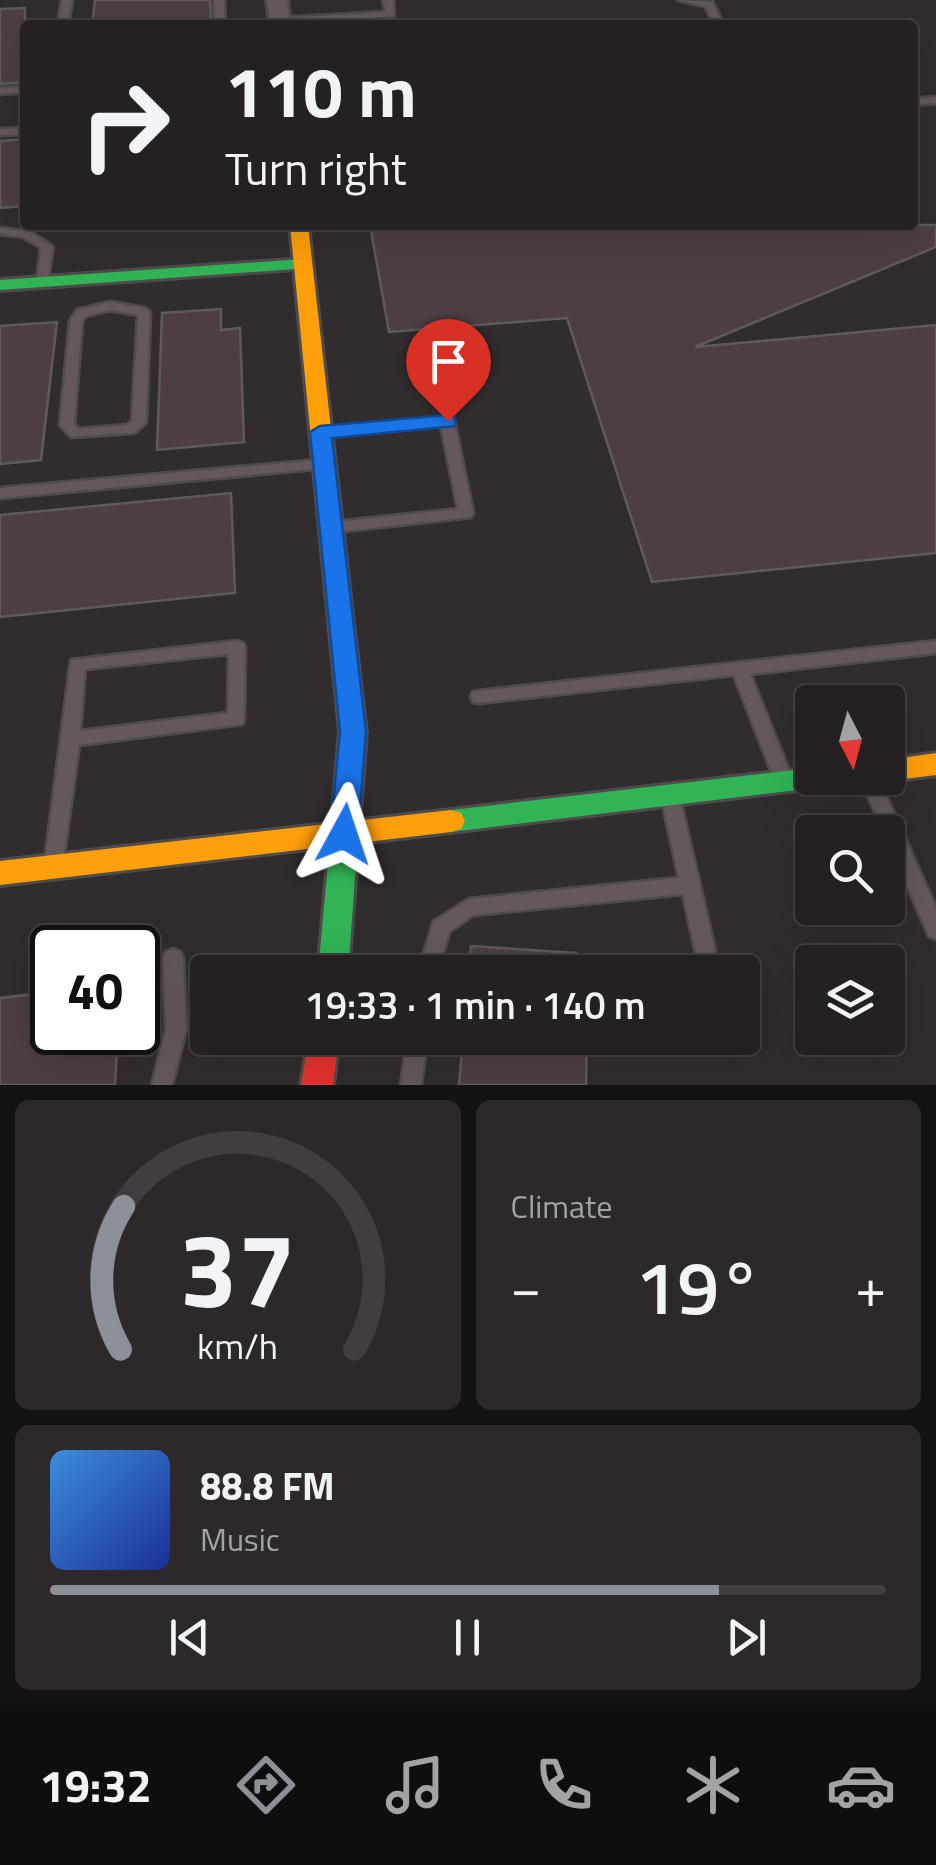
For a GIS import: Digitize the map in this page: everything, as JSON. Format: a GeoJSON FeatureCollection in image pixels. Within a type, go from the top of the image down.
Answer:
{"type":"FeatureCollection","features":[{"type":"Feature","properties":{"kind":"street"},"geometry":{"type":"LineString","coordinates":[[299,230],[353,732],[334,955]]}},
{"type":"Feature","properties":{"kind":"street"},"geometry":{"type":"LineString","coordinates":[[0,285],[302,264]]}},
{"type":"Feature","properties":{"kind":"street"},"geometry":{"type":"LineString","coordinates":[[905,768],[936,764]]}},
{"type":"Feature","properties":{"kind":"street"},"geometry":{"type":"LineString","coordinates":[[0,873],[795,781]]}},
{"type":"Feature","properties":{"kind":"street"},"geometry":{"type":"LineString","coordinates":[[317,1085],[321,1055]]}},
{"type":"Feature","properties":{"kind":"lane"},"geometry":{"type":"LineString","coordinates":[[279,15],[391,14],[388,0]]}},
{"type":"Feature","properties":{"kind":"lane"},"geometry":{"type":"LineString","coordinates":[[683,0],[709,4],[717,20]]}},
{"type":"Feature","properties":{"kind":"lane"},"geometry":{"type":"LineString","coordinates":[[0,230],[26,234],[48,247],[43,282]]}},
{"type":"Feature","properties":{"kind":"lane"},"geometry":{"type":"LineString","coordinates":[[110,306],[113,277]]}},
{"type":"Feature","properties":{"kind":"lane"},"geometry":{"type":"LineString","coordinates":[[110,306],[144,312],[139,422],[130,429],[76,434],[66,425],[76,321],[81,313],[110,306]]}},
{"type":"Feature","properties":{"kind":"lane"},"geometry":{"type":"LineString","coordinates":[[320,432],[448,421],[466,513],[331,528]]}},
{"type":"Feature","properties":{"kind":"lane"},"geometry":{"type":"LineString","coordinates":[[0,493],[324,465]]}},
{"type":"Feature","properties":{"kind":"lane"},"geometry":{"type":"LineString","coordinates":[[53,867],[77,664],[237,647],[236,719],[71,739]]}},
{"type":"Feature","properties":{"kind":"lane"},"geometry":{"type":"LineString","coordinates":[[479,697],[936,647]]}},
{"type":"Feature","properties":{"kind":"lane"},"geometry":{"type":"LineString","coordinates":[[740,669],[785,782]]}},
{"type":"Feature","properties":{"kind":"lane"},"geometry":{"type":"LineString","coordinates":[[670,795],[706,955]]}},
{"type":"Feature","properties":{"kind":"lane"},"geometry":{"type":"LineString","coordinates":[[876,795],[936,930]]}},
{"type":"Feature","properties":{"kind":"lane"},"geometry":{"type":"LineString","coordinates":[[433,955],[441,927],[469,907],[690,885]]}},
{"type":"Feature","properties":{"kind":"lane"},"geometry":{"type":"LineString","coordinates":[[162,1085],[176,1030],[173,958]]}},
{"type":"Feature","properties":{"kind":"lane"},"geometry":{"type":"LineString","coordinates":[[411,1085],[415,1055]]}},
{"type":"Feature","properties":{"kind":"building"},"geometry":{"type":"Polygon","coordinates":[[[95,0],[210,0],[211,20],[93,20],[95,0]]]}},
{"type":"Feature","properties":{"kind":"building"},"geometry":{"type":"Polygon","coordinates":[[[25,8],[25,20],[20,20],[20,82],[0,84],[0,9],[25,8]]]}},
{"type":"Feature","properties":{"kind":"building"},"geometry":{"type":"Polygon","coordinates":[[[20,139],[20,206],[0,208],[0,141],[20,139]]]}},
{"type":"Feature","properties":{"kind":"building"},"geometry":{"type":"Polygon","coordinates":[[[918,225],[936,225],[936,247],[695,347],[936,325],[936,553],[652,582],[567,318],[389,332],[371,230],[918,230],[918,225]]]}},
{"type":"Feature","properties":{"kind":"building"},"geometry":{"type":"Polygon","coordinates":[[[221,309],[221,330],[240,328],[244,442],[157,450],[162,313],[221,309]]]}},
{"type":"Feature","properties":{"kind":"building"},"geometry":{"type":"Polygon","coordinates":[[[57,322],[41,460],[0,464],[0,326],[57,322]]]}},
{"type":"Feature","properties":{"kind":"building"},"geometry":{"type":"Polygon","coordinates":[[[231,493],[235,593],[0,617],[0,515],[231,493]]]}},
{"type":"Feature","properties":{"kind":"building"},"geometry":{"type":"Polygon","coordinates":[[[471,946],[576,953],[576,955],[470,955],[471,946]]]}},
{"type":"Feature","properties":{"kind":"building"},"geometry":{"type":"Polygon","coordinates":[[[30,995],[30,1055],[117,1055],[115,1085],[0,1085],[0,998],[30,995]]]}},
{"type":"Feature","properties":{"kind":"building"},"geometry":{"type":"Polygon","coordinates":[[[462,1055],[587,1055],[586,1085],[459,1085],[462,1055]]]}},
{"type":"Feature","properties":{"kind":"traffic: fast"},"geometry":{"type":"LineString","coordinates":[[0,285],[303,264]]}},
{"type":"Feature","properties":{"kind":"traffic: fast"},"geometry":{"type":"LineString","coordinates":[[334,955],[353,732],[342,632]]}},
{"type":"Feature","properties":{"kind":"traffic: fast"},"geometry":{"type":"LineString","coordinates":[[451,821],[795,781]]}},
{"type":"Feature","properties":{"kind":"traffic: slow"},"geometry":{"type":"LineString","coordinates":[[300,230],[342,632]]}},
{"type":"Feature","properties":{"kind":"traffic: slow"},"geometry":{"type":"LineString","coordinates":[[905,768],[936,764]]}},
{"type":"Feature","properties":{"kind":"traffic: slow"},"geometry":{"type":"LineString","coordinates":[[0,873],[451,821]]}},
{"type":"Feature","properties":{"kind":"traffic: jam"},"geometry":{"type":"LineString","coordinates":[[317,1085],[321,1055]]}},
{"type":"Feature","properties":{"kind":"route"},"geometry":{"type":"LineString","coordinates":[[344,834],[353,732],[320,432],[448,421]]}}]}
